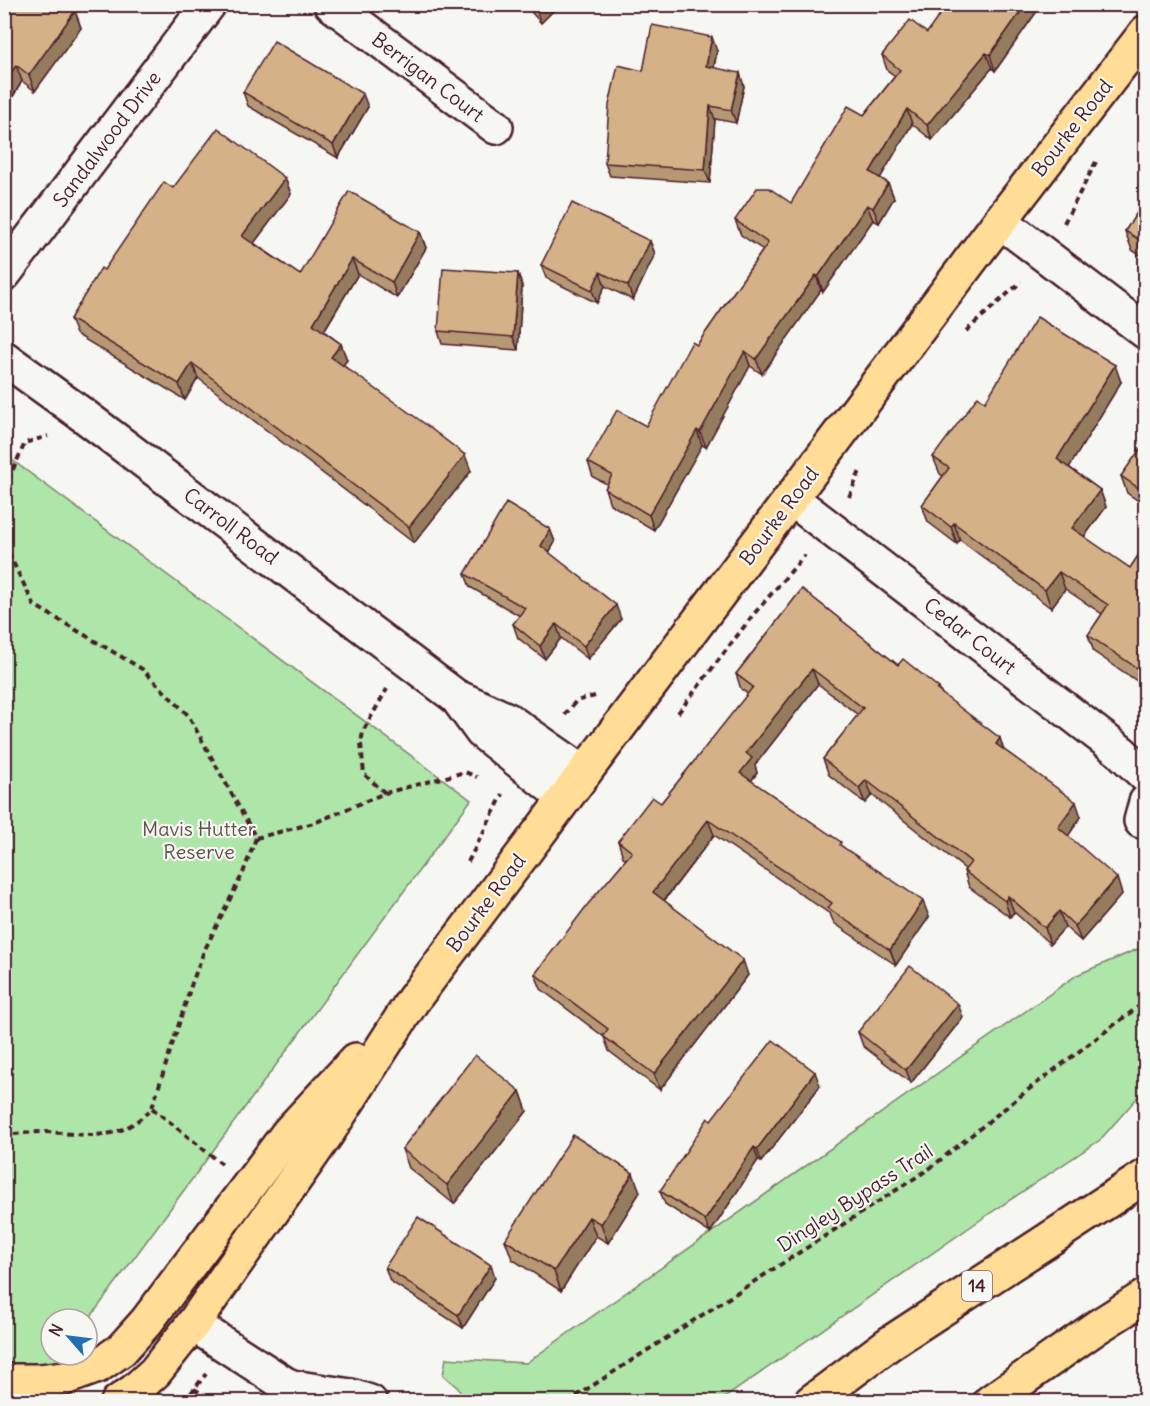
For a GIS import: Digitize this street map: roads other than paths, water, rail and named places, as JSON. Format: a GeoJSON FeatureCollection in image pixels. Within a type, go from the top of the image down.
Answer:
{"type":"FeatureCollection","features":[{"type":"Feature","properties":{"kind":"main road","name":"Bourke Road"},"geometry":{"type":"LineString","coordinates":[[118,1401],[139,1387],[155,1372],[193,1324],[328,1132],[413,1000],[1000,221],[1146,32]]}},
{"type":"Feature","properties":{"kind":"main road","name":"Bourke Road"},"geometry":{"type":"LineString","coordinates":[[4,1381],[53,1380],[81,1388],[98,1366],[121,1350],[161,1303],[289,1132],[413,1000]]}},
{"type":"Feature","properties":{"kind":"main road","name":"14"},"geometry":{"type":"LineString","coordinates":[[811,1401],[890,1342],[1146,1176]]}},
{"type":"Feature","properties":{"kind":"main road"},"geometry":{"type":"LineString","coordinates":[[990,1401],[1146,1296]]}},
{"type":"Feature","properties":{"kind":"main road"},"geometry":{"type":"LineString","coordinates":[[161,1303],[193,1324]]}},
{"type":"Feature","properties":{"kind":"street","name":"Sandalwood Drive"},"geometry":{"type":"LineString","coordinates":[[4,274],[209,4]]}},
{"type":"Feature","properties":{"kind":"street","name":"Berrigan Court"},"geometry":{"type":"LineString","coordinates":[[331,4],[496,127]]}},
{"type":"Feature","properties":{"kind":"street"},"geometry":{"type":"LineString","coordinates":[[1000,221],[1146,332]]}},
{"type":"Feature","properties":{"kind":"street","name":"Carroll Road"},"geometry":{"type":"LineString","coordinates":[[4,358],[455,696],[482,732],[575,785]]}},
{"type":"Feature","properties":{"kind":"street","name":"Cedar Court"},"geometry":{"type":"LineString","coordinates":[[792,499],[1120,752],[1146,776]]}},
{"type":"Feature","properties":{"kind":"street"},"geometry":{"type":"LineString","coordinates":[[193,1324],[285,1384],[370,1401]]}},
{"type":"Feature","properties":{"kind":"park label","name":"Mavis Hutter Reserve"},"geometry":{"type":"Point","coordinates":[199,840]}}]}
